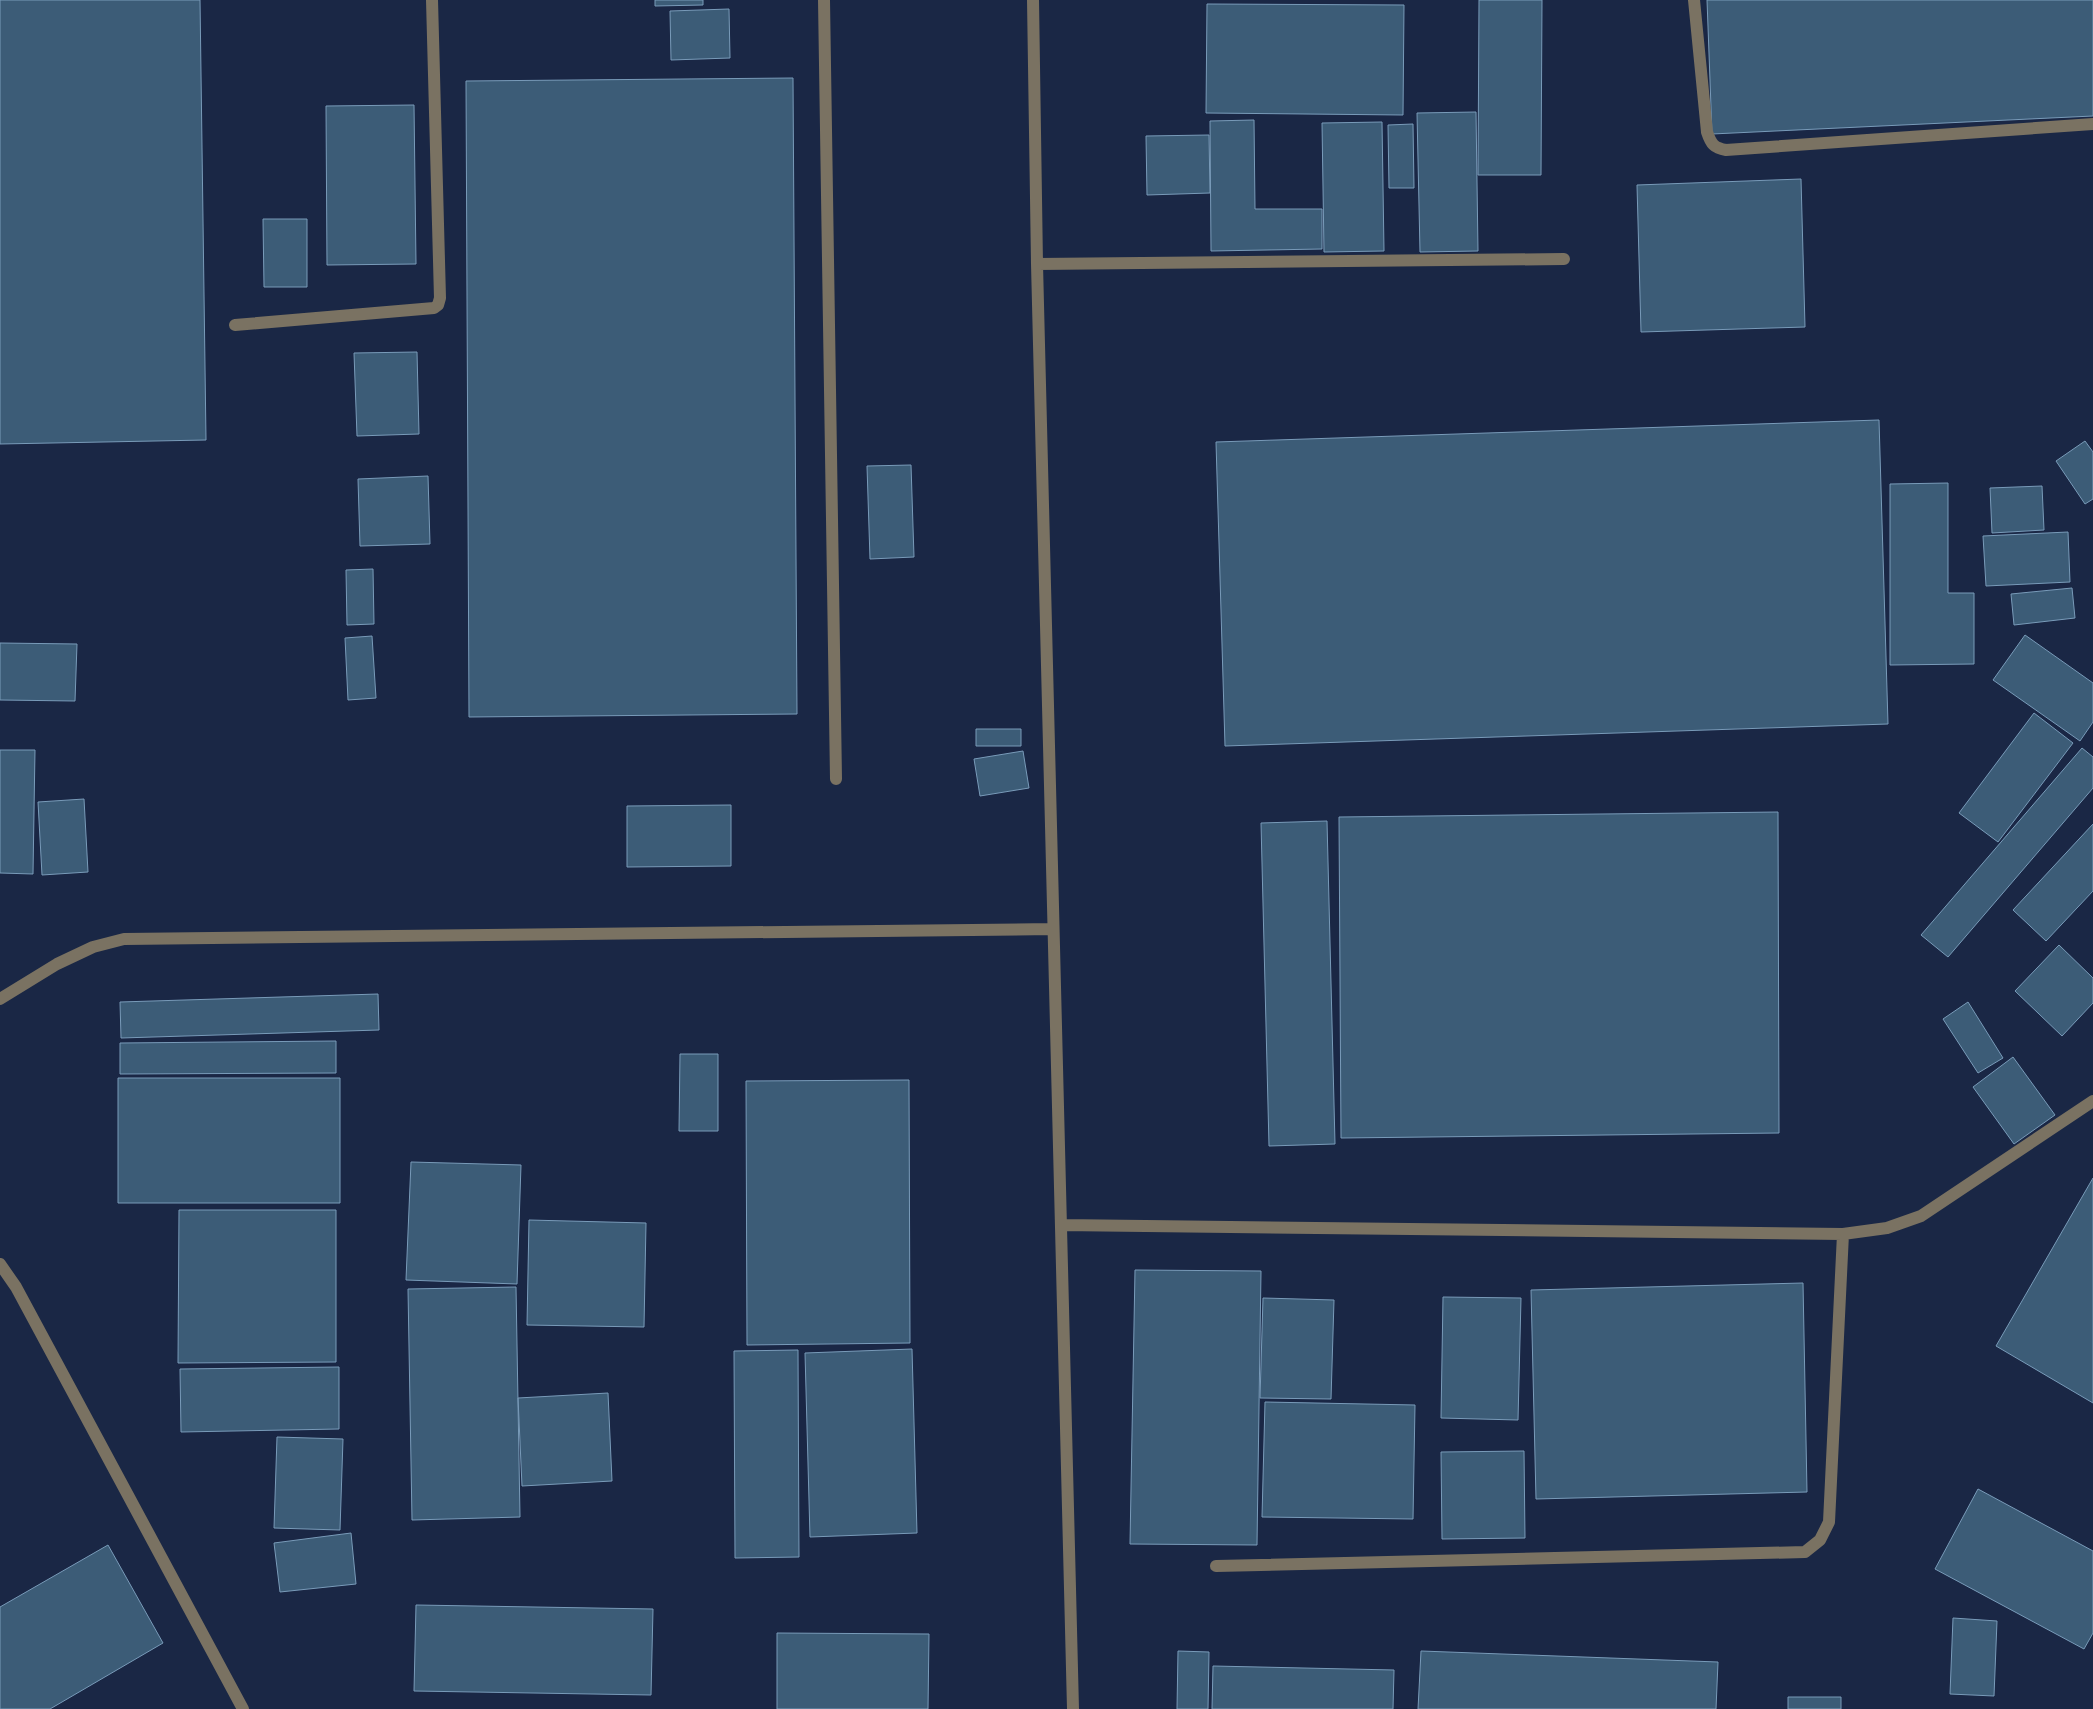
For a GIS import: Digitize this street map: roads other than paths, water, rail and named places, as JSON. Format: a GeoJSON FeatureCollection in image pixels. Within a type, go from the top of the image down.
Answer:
{"type":"FeatureCollection","features":[{"type":"Feature","properties":{"kind":"street"},"geometry":{"type":"LineString","coordinates":[[235,325],[434,308],[438,305],[440,298],[432,0]]}},
{"type":"Feature","properties":{"kind":"street"},"geometry":{"type":"LineString","coordinates":[[824,0],[836,779]]}},
{"type":"Feature","properties":{"kind":"street"},"geometry":{"type":"LineString","coordinates":[[1033,0],[1037,264],[1073,1709]]}},
{"type":"Feature","properties":{"kind":"street"},"geometry":{"type":"LineString","coordinates":[[1694,0],[1707,132],[1711,144],[1718,148],[1726,150],[2093,124]]}},
{"type":"Feature","properties":{"kind":"street"},"geometry":{"type":"LineString","coordinates":[[1037,264],[1564,259]]}},
{"type":"Feature","properties":{"kind":"street"},"geometry":{"type":"LineString","coordinates":[[0,999],[57,964],[93,947],[124,939],[1053,930]]}},
{"type":"Feature","properties":{"kind":"street"},"geometry":{"type":"LineString","coordinates":[[1060,1225],[1843,1234],[1887,1228],[1921,1216],[2093,1101]]}},
{"type":"Feature","properties":{"kind":"street"},"geometry":{"type":"LineString","coordinates":[[1216,1566],[1805,1552],[1820,1540],[1828,1522],[1843,1234]]}},
{"type":"Feature","properties":{"kind":"street"},"geometry":{"type":"LineString","coordinates":[[0,1264],[16,1287],[243,1709]]}}]}
